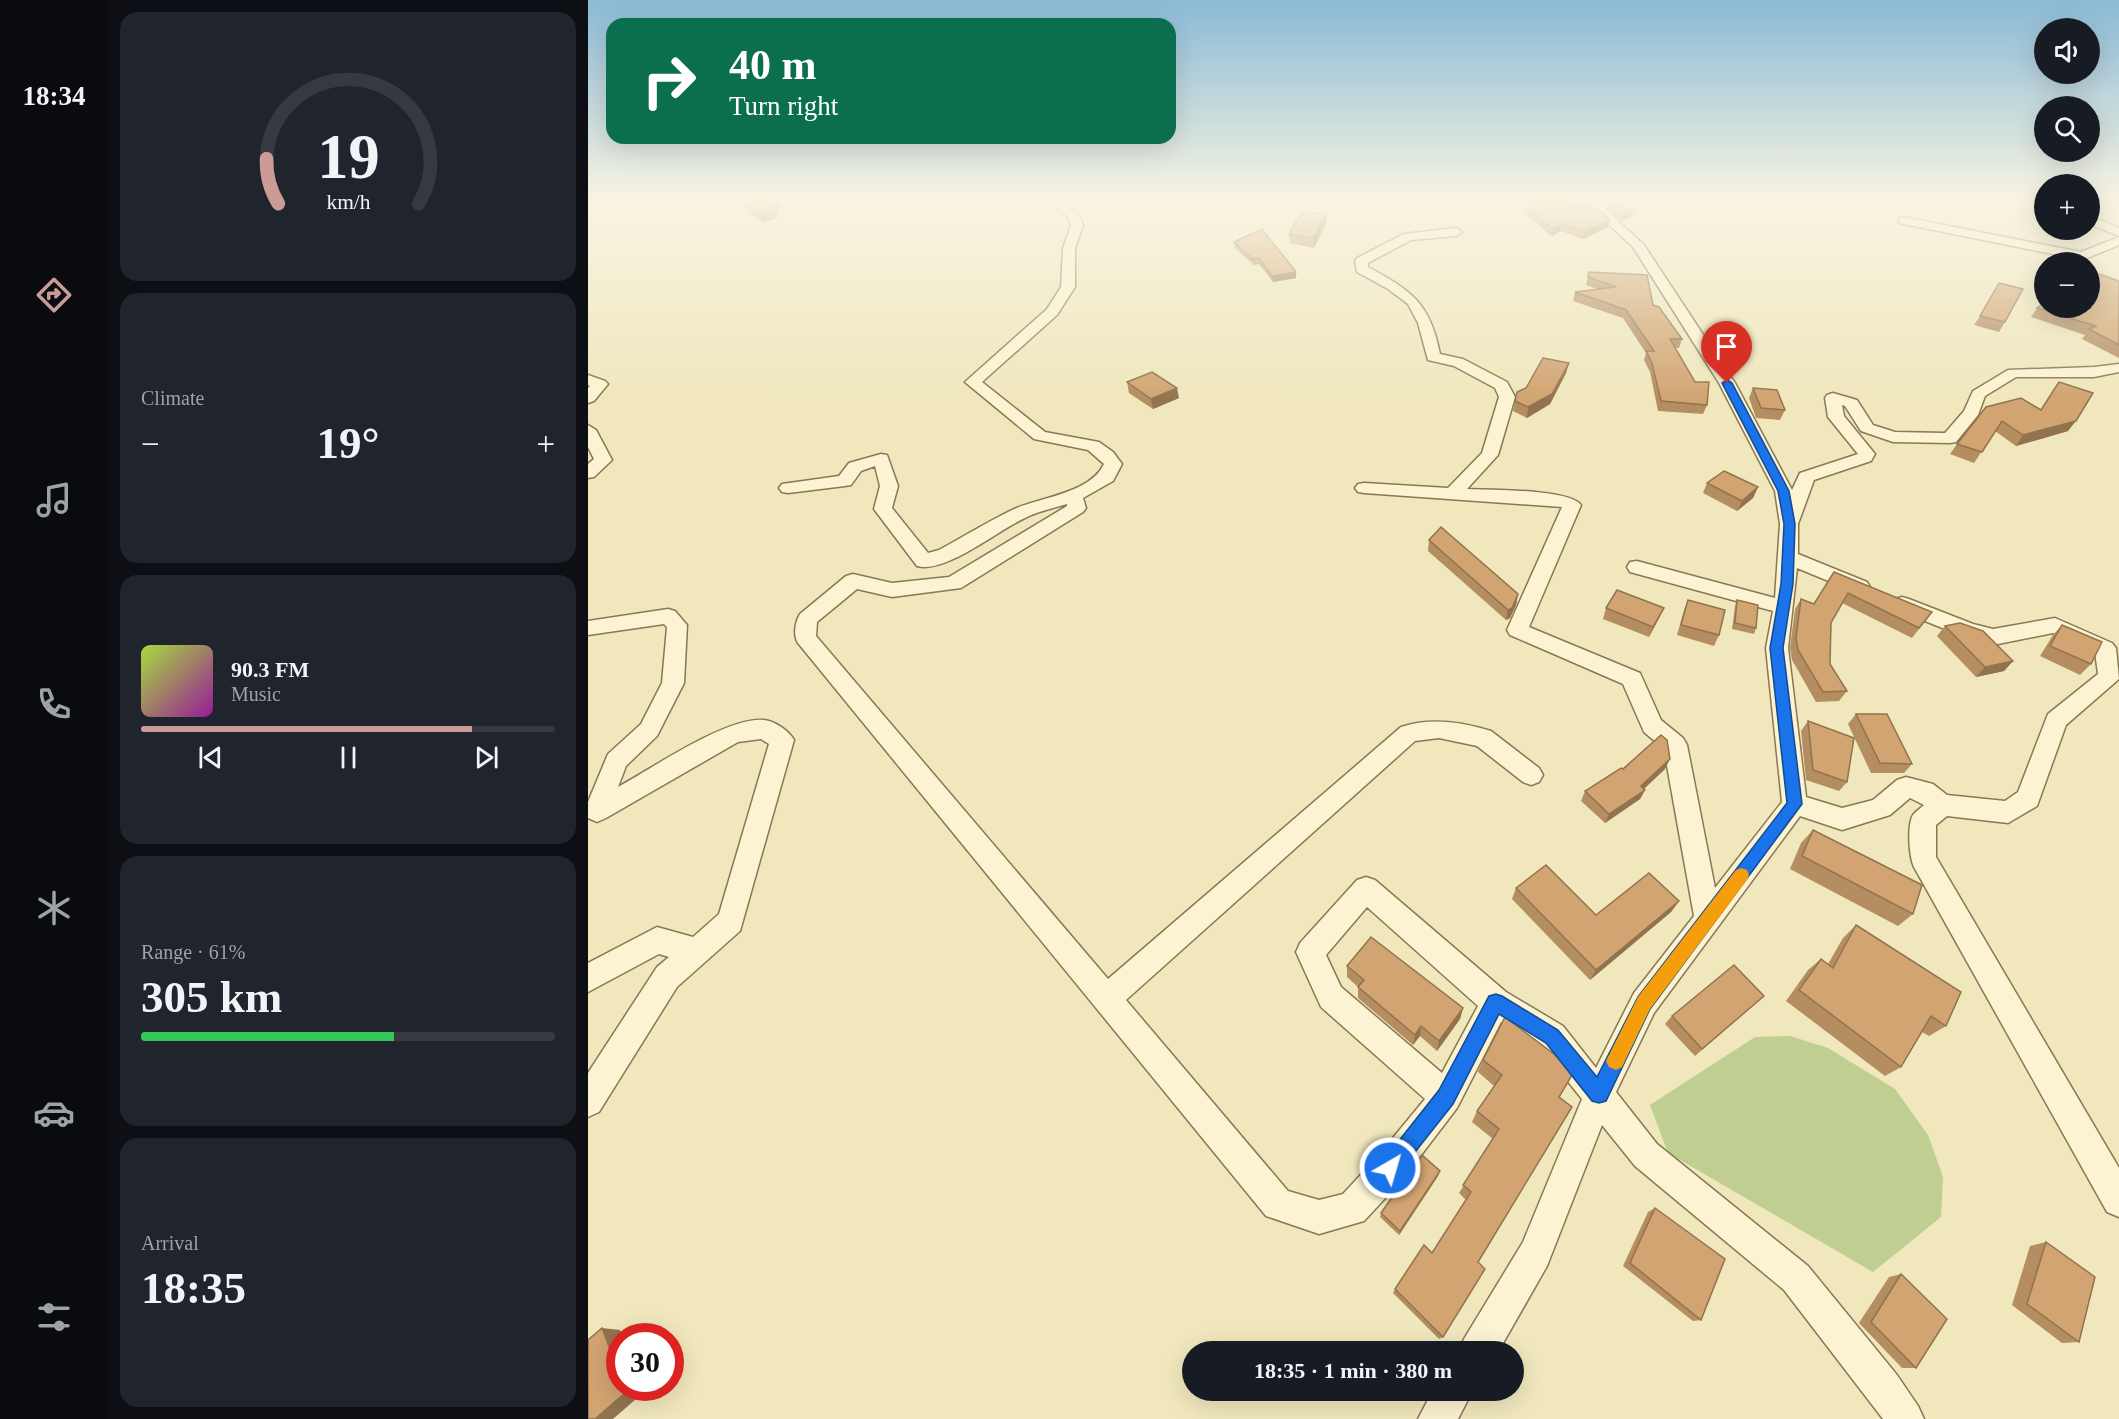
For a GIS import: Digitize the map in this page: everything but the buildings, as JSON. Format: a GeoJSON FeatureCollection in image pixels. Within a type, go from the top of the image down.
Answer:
{"type":"FeatureCollection","features":[{"type":"Feature","properties":{"kind":"street"},"geometry":{"type":"LineString","coordinates":[[788,488],[845,481],[855,467],[881,459],[889,486],[883,509],[924,561],[946,555],[1020,513],[1073,496],[1107,477],[1113,464],[1107,456],[1093,446],[1040,436],[973,382],[1052,312],[1068,287],[1069,267]]}},
{"type":"Feature","properties":{"kind":"street"},"geometry":{"type":"LineString","coordinates":[[1362,267],[1399,289],[1415,302],[1428,327],[1433,357],[1458,362],[1502,385],[1507,397],[1490,455],[1453,494]]}},
{"type":"Feature","properties":{"kind":"street"},"geometry":{"type":"LineString","coordinates":[[1484,1341],[1535,1254],[1599,1094],[1644,1003],[1795,804],[1777,648],[1788,557],[1789,524],[1784,491],[1727,383],[1652,267]]}},
{"type":"Feature","properties":{"kind":"street"},"geometry":{"type":"LineString","coordinates":[[1789,524],[1806,477],[1865,458],[1867,454],[1836,417],[1833,398],[1851,403],[1867,428],[1893,438],[1950,438],[1972,412],[1978,394],[2013,373],[2094,372],[2119,368]]}},
{"type":"Feature","properties":{"kind":"street"},"geometry":{"type":"LineString","coordinates":[[588,380],[600,384],[588,398]]}},
{"type":"Feature","properties":{"kind":"street"},"geometry":{"type":"LineString","coordinates":[[588,430],[603,460],[588,473]]}},
{"type":"Feature","properties":{"kind":"street"},"geometry":{"type":"LineString","coordinates":[[1364,488],[1563,501],[1572,505],[1517,630],[1632,679],[1652,726],[1675,745],[1708,919]]}},
{"type":"Feature","properties":{"kind":"street"},"geometry":{"type":"LineString","coordinates":[[1073,496],[1077,508],[954,583],[892,590],[853,581],[807,619],[805,638],[1278,1204],[1319,1217],[1352,1209],[1390,1168],[1446,1097],[1496,1002]]}},
{"type":"Feature","properties":{"kind":"street"},"geometry":{"type":"LineString","coordinates":[[1788,557],[1966,630],[1993,637],[2055,625],[2105,648],[2109,677],[2056,720],[2028,799],[2008,812],[1942,805],[1924,791],[1906,787],[1881,808],[1842,819],[1795,804]]}},
{"type":"Feature","properties":{"kind":"street"},"geometry":{"type":"LineString","coordinates":[[1637,567],[1783,607]]}},
{"type":"Feature","properties":{"kind":"street"},"geometry":{"type":"LineString","coordinates":[[588,628],[668,616],[677,625],[673,683],[649,730],[616,761],[597,811],[733,734],[764,729],[782,740],[730,922],[667,977],[588,1101]]}},
{"type":"Feature","properties":{"kind":"street"},"geometry":{"type":"LineString","coordinates":[[1106,999],[1409,733],[1439,729],[1483,738],[1531,775]]}},
{"type":"Feature","properties":{"kind":"street"},"geometry":{"type":"LineString","coordinates":[[1942,805],[1923,821],[1923,859],[2119,1200]]}},
{"type":"Feature","properties":{"kind":"street"},"geometry":{"type":"LineString","coordinates":[[1446,1097],[1331,997],[1310,952],[1366,889],[1496,1002],[1552,1037],[1646,1155],[1796,1278],[1884,1388],[1905,1419]]}},
{"type":"Feature","properties":{"kind":"street"},"geometry":{"type":"LineString","coordinates":[[588,978],[657,940],[696,951]]}},
{"type":"Feature","properties":{"kind":"street"},"geometry":{"type":"LineString","coordinates":[[1437,1419],[1448,1401]]}},
{"type":"Feature","properties":{"kind":"green space"},"geometry":{"type":"Polygon","coordinates":[[[1790,1036],[1828,1048],[1895,1089],[1928,1135],[1943,1177],[1941,1217],[1873,1272],[1668,1153],[1650,1105],[1755,1037],[1790,1036]]]}},
{"type":"Feature","properties":{"kind":"slow traffic"},"geometry":{"type":"LineString","coordinates":[[1616,1061],[1644,1003],[1741,875]]}},
{"type":"Feature","properties":{"kind":"route"},"geometry":{"type":"LineString","coordinates":[[1390,1168],[1446,1097],[1496,1002],[1552,1037],[1599,1094],[1644,1003],[1795,804],[1777,648],[1787,584],[1789,524],[1784,491],[1727,383]]}}]}
